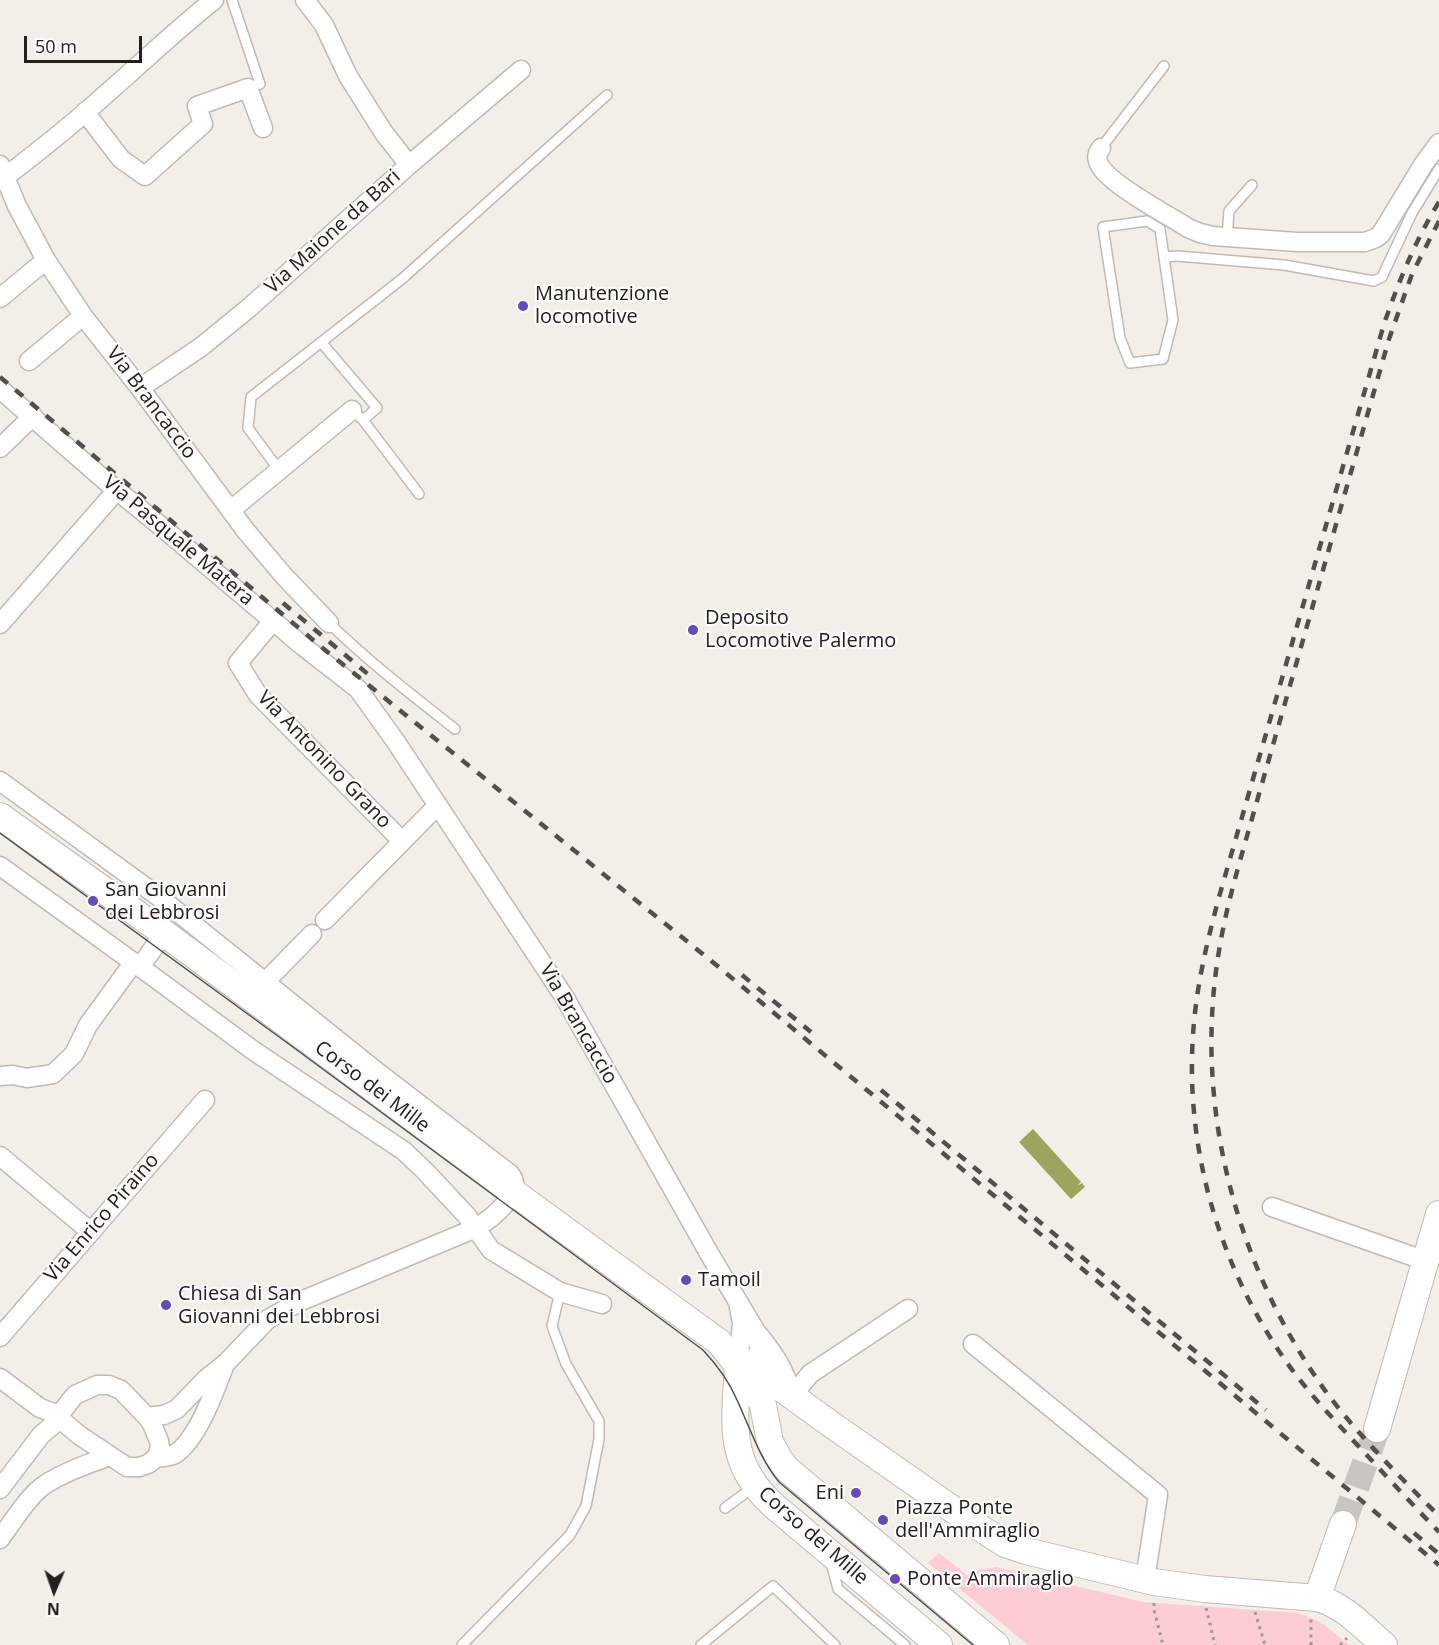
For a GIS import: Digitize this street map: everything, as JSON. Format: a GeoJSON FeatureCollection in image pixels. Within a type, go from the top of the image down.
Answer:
{"type":"FeatureCollection","features":[{"type":"Feature","properties":{"kind":"street"},"geometry":{"type":"LineString","coordinates":[[2,171],[85,112],[180,27],[214,0]]}},
{"type":"Feature","properties":{"kind":"street"},"geometry":{"type":"LineString","coordinates":[[305,0],[324,25],[348,76],[384,133],[409,165]]}},
{"type":"Feature","properties":{"kind":"street","name":"Via Maione da Bari"},"geometry":{"type":"LineString","coordinates":[[140,387],[201,347],[250,307],[409,165],[521,70]]}},
{"type":"Feature","properties":{"kind":"street"},"geometry":{"type":"LineString","coordinates":[[85,112],[121,159],[145,176],[203,124],[196,106],[248,88],[263,128]]}},
{"type":"Feature","properties":{"kind":"street"},"geometry":{"type":"LineString","coordinates":[[1101,148],[1097,158],[1098,163],[1114,182],[1200,234],[1297,242],[1365,242],[1377,238],[1388,225],[1423,165],[1439,143]]}},
{"type":"Feature","properties":{"kind":"street","name":"Via Brancaccio"},"geometry":{"type":"LineString","coordinates":[[2,171],[17,206],[46,260],[83,316],[284,576],[330,623]]}},
{"type":"Feature","properties":{"kind":"street"},"geometry":{"type":"LineString","coordinates":[[0,298],[46,260]]}},
{"type":"Feature","properties":{"kind":"street"},"geometry":{"type":"LineString","coordinates":[[29,361],[83,316]]}},
{"type":"Feature","properties":{"kind":"street","name":"Via Pasquale Matera"},"geometry":{"type":"LineString","coordinates":[[0,389],[273,621],[358,689]]}},
{"type":"Feature","properties":{"kind":"street"},"geometry":{"type":"LineString","coordinates":[[231,510],[279,470],[358,415]]}},
{"type":"Feature","properties":{"kind":"street"},"geometry":{"type":"LineString","coordinates":[[0,448],[33,416]]}},
{"type":"Feature","properties":{"kind":"street"},"geometry":{"type":"LineString","coordinates":[[0,624],[117,490]]}},
{"type":"Feature","properties":{"kind":"street","name":"Via Antonino Grano"},"geometry":{"type":"LineString","coordinates":[[273,621],[238,663],[258,695],[402,841]]}},
{"type":"Feature","properties":{"kind":"street","name":"Via Brancaccio"},"geometry":{"type":"LineString","coordinates":[[358,689],[396,742],[565,998],[755,1330],[766,1377]]}},
{"type":"Feature","properties":{"kind":"street"},"geometry":{"type":"LineString","coordinates":[[0,781],[159,897],[514,1179],[513,1192],[490,1219],[476,1228],[301,1301],[268,1319],[226,1363],[177,1408],[164,1415],[147,1418]]}},
{"type":"Feature","properties":{"kind":"street"},"geometry":{"type":"LineString","coordinates":[[325,920],[438,805]]}},
{"type":"Feature","properties":{"kind":"street","name":"Corso dei Mille"},"geometry":{"type":"LineString","coordinates":[[0,816],[164,933],[732,1354],[760,1396],[770,1442],[780,1460],[793,1476],[996,1645]]}},
{"type":"Feature","properties":{"kind":"street"},"geometry":{"type":"LineString","coordinates":[[0,866],[254,1051],[404,1151],[441,1188],[476,1228],[491,1250],[560,1292],[602,1304]]}},
{"type":"Feature","properties":{"kind":"street"},"geometry":{"type":"LineString","coordinates":[[0,1076],[27,1078],[53,1074],[74,1054],[88,1025],[164,933]]}},
{"type":"Feature","properties":{"kind":"street"},"geometry":{"type":"LineString","coordinates":[[265,982],[312,934]]}},
{"type":"Feature","properties":{"kind":"street","name":"Via Enrico Piraino"},"geometry":{"type":"LineString","coordinates":[[0,1337],[204,1100]]}},
{"type":"Feature","properties":{"kind":"street"},"geometry":{"type":"LineString","coordinates":[[0,1156],[91,1232]]}},
{"type":"Feature","properties":{"kind":"street"},"geometry":{"type":"LineString","coordinates":[[1272,1208],[1426,1261]]}},
{"type":"Feature","properties":{"kind":"street"},"geometry":{"type":"LineString","coordinates":[[1377,1430],[1439,1214]]}},
{"type":"Feature","properties":{"kind":"street"},"geometry":{"type":"LineString","coordinates":[[738,1303],[742,1323],[732,1354],[1005,1544],[1149,1591],[1205,1589],[1317,1598],[1329,1601],[1338,1605],[1384,1645]]}},
{"type":"Feature","properties":{"kind":"street"},"geometry":{"type":"LineString","coordinates":[[792,1396],[810,1374],[908,1309]]}},
{"type":"Feature","properties":{"kind":"street"},"geometry":{"type":"LineString","coordinates":[[755,1330],[779,1361],[792,1396]]}},
{"type":"Feature","properties":{"kind":"street"},"geometry":{"type":"LineString","coordinates":[[973,1344],[1158,1495],[1149,1591]]}},
{"type":"Feature","properties":{"kind":"street","name":"Corso dei Mille"},"geometry":{"type":"LineString","coordinates":[[732,1354],[736,1442],[744,1468],[754,1486],[939,1645]]}},
{"type":"Feature","properties":{"kind":"street"},"geometry":{"type":"LineString","coordinates":[[0,1378],[40,1408],[60,1417],[79,1435],[127,1467],[139,1467],[156,1458],[173,1455],[181,1449],[202,1418],[226,1363]]}},
{"type":"Feature","properties":{"kind":"street"},"geometry":{"type":"LineString","coordinates":[[0,1489],[41,1435],[60,1417],[75,1395],[98,1385],[109,1385],[121,1390],[147,1418],[159,1441],[160,1448],[156,1458]]}},
{"type":"Feature","properties":{"kind":"street"},"geometry":{"type":"LineString","coordinates":[[769,1434],[775,1423],[783,1417],[801,1411],[813,1411]]}},
{"type":"Feature","properties":{"kind":"street"},"geometry":{"type":"LineString","coordinates":[[0,1539],[38,1490],[51,1481],[110,1456]]}},
{"type":"Feature","properties":{"kind":"street"},"geometry":{"type":"LineString","coordinates":[[1317,1598],[1342,1524]]}},
{"type":"Feature","properties":{"kind":"lane"},"geometry":{"type":"LineString","coordinates":[[232,0],[261,84],[248,88]]}},
{"type":"Feature","properties":{"kind":"lane"},"geometry":{"type":"LineString","coordinates":[[1101,148],[1164,66]]}},
{"type":"Feature","properties":{"kind":"lane"},"geometry":{"type":"LineString","coordinates":[[279,470],[248,428],[251,397],[402,279],[607,95]]}},
{"type":"Feature","properties":{"kind":"lane"},"geometry":{"type":"LineString","coordinates":[[1164,257],[1177,256],[1284,265],[1374,281],[1382,277],[1412,213],[1439,169]]}},
{"type":"Feature","properties":{"kind":"lane"},"geometry":{"type":"LineString","coordinates":[[1227,238],[1229,212],[1252,185]]}},
{"type":"Feature","properties":{"kind":"lane"},"geometry":{"type":"LineString","coordinates":[[1147,221],[1160,229],[1164,257],[1173,320],[1163,359],[1130,363],[1119,338],[1103,227],[1147,221]]}},
{"type":"Feature","properties":{"kind":"lane"},"geometry":{"type":"LineString","coordinates":[[321,342],[377,408],[358,415],[419,494]]}},
{"type":"Feature","properties":{"kind":"lane"},"geometry":{"type":"LineString","coordinates":[[330,623],[383,672],[455,729]]}},
{"type":"Feature","properties":{"kind":"lane"},"geometry":{"type":"LineString","coordinates":[[462,1645],[570,1535],[586,1506],[599,1439],[599,1421],[566,1364],[552,1326],[560,1292]]}},
{"type":"Feature","properties":{"kind":"lane"},"geometry":{"type":"LineString","coordinates":[[724,1508],[754,1486]]}},
{"type":"Feature","properties":{"kind":"lane"},"geometry":{"type":"LineString","coordinates":[[828,1551],[838,1589],[905,1645]]}},
{"type":"Feature","properties":{"kind":"lane"},"geometry":{"type":"LineString","coordinates":[[701,1645],[773,1586],[834,1645]]}},
{"type":"Feature","properties":{"kind":"path"},"geometry":{"type":"LineString","coordinates":[[1149,1591],[1163,1645]]}},
{"type":"Feature","properties":{"kind":"path"},"geometry":{"type":"LineString","coordinates":[[1250,1593],[1264,1645]]}},
{"type":"Feature","properties":{"kind":"path"},"geometry":{"type":"LineString","coordinates":[[1311,1645],[1311,1613],[1317,1598]]}},
{"type":"Feature","properties":{"kind":"path"},"geometry":{"type":"LineString","coordinates":[[1206,1606],[1215,1645]]}},
{"type":"Feature","properties":{"kind":"shaded area"},"geometry":{"type":"Polygon","coordinates":[[[1033,1129],[1081,1182],[1077,1186],[1082,1183],[1085,1187],[1071,1199],[1019,1142],[1033,1129]]]}},
{"type":"Feature","properties":{"kind":"shaded area"},"geometry":{"type":"Polygon","coordinates":[[[939,1553],[968,1576],[979,1570],[996,1567],[1143,1602],[1299,1613],[1322,1623],[1349,1645],[1028,1645],[928,1563],[939,1553]]]}},
{"type":"Feature","properties":{"kind":"tunnel"},"geometry":{"type":"LineString","coordinates":[[1343,1524],[1377,1429]]}},
{"type":"Feature","properties":{"kind":"tram line"},"geometry":{"type":"LineString","coordinates":[[0,833],[703,1350],[718,1367],[730,1386],[760,1452],[779,1482],[973,1645]]}},
{"type":"Feature","properties":{"kind":"railway"},"geometry":{"type":"LineString","coordinates":[[1439,202],[1408,262],[1384,324],[1219,897],[1199,982],[1193,1035],[1192,1080],[1195,1124],[1202,1168],[1213,1212],[1246,1295],[1268,1334],[1301,1381],[1335,1421],[1439,1532]]}},
{"type":"Feature","properties":{"kind":"railway"},"geometry":{"type":"LineString","coordinates":[[1439,221],[1412,274],[1389,339],[1243,852],[1230,899],[1217,964],[1212,1021],[1213,1078],[1219,1135],[1231,1190],[1248,1245],[1270,1298],[1297,1348],[1329,1396],[1368,1443],[1439,1516]]}},
{"type":"Feature","properties":{"kind":"railway"},"geometry":{"type":"LineString","coordinates":[[0,377],[325,650],[709,959],[1439,1565]]}},
{"type":"Feature","properties":{"kind":"railway"},"geometry":{"type":"LineString","coordinates":[[283,603],[375,680]]}},
{"type":"Feature","properties":{"kind":"railway"},"geometry":{"type":"LineString","coordinates":[[742,975],[811,1032]]}},
{"type":"Feature","properties":{"kind":"railway"},"geometry":{"type":"LineString","coordinates":[[881,1090],[1266,1410]]}},
{"type":"Feature","properties":{"kind":"railway"},"geometry":{"type":"LineString","coordinates":[[1414,1533],[1439,1554]]}},
{"type":"Feature","properties":{"kind":"place","name":"Manutenzione locomotive"},"geometry":{"type":"Point","coordinates":[523,306]}},
{"type":"Feature","properties":{"kind":"place","name":"Deposito Locomotive Palermo"},"geometry":{"type":"Point","coordinates":[693,630]}},
{"type":"Feature","properties":{"kind":"place","name":"San Giovanni dei Lebbrosi"},"geometry":{"type":"Point","coordinates":[93,901]}},
{"type":"Feature","properties":{"kind":"place","name":"Tamoil"},"geometry":{"type":"Point","coordinates":[686,1280]}},
{"type":"Feature","properties":{"kind":"place","name":"Chiesa di San Giovanni dei Lebbrosi"},"geometry":{"type":"Point","coordinates":[166,1305]}},
{"type":"Feature","properties":{"kind":"place","name":"Eni"},"geometry":{"type":"Point","coordinates":[856,1493]}},
{"type":"Feature","properties":{"kind":"place","name":"Piazza Ponte dell'Ammiraglio"},"geometry":{"type":"Point","coordinates":[883,1520]}},
{"type":"Feature","properties":{"kind":"place","name":"Ponte Ammiraglio"},"geometry":{"type":"Point","coordinates":[895,1579]}}]}
